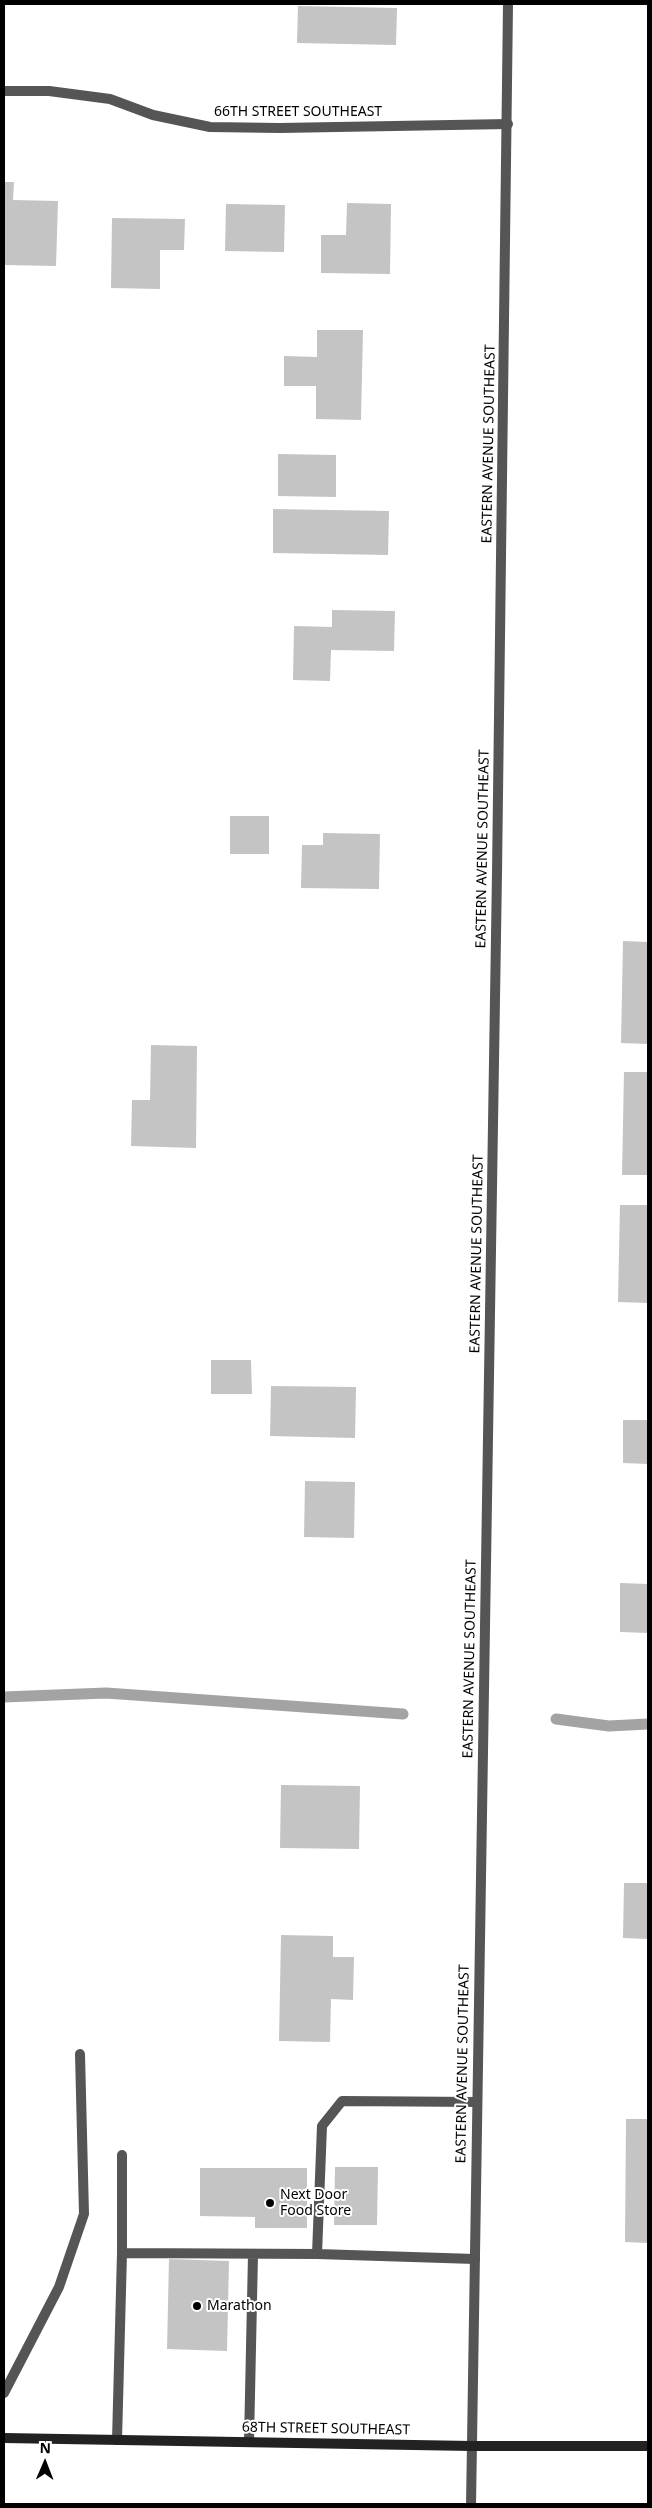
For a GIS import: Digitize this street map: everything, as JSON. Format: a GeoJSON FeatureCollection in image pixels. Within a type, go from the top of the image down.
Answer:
{"type":"FeatureCollection","features":[{"type":"Feature","properties":{"kind":"main road","name":"68TH STREET SOUTHEAST"},"geometry":{"type":"LineString","coordinates":[[4,2438],[472,2446],[648,2446]]}},
{"type":"Feature","properties":{"kind":"street","name":"EASTERN AVENUE SOUTHEAST"},"geometry":{"type":"LineString","coordinates":[[471,2504],[508,124],[508,4]]}},
{"type":"Feature","properties":{"kind":"street","name":"66TH STREET SOUTHEAST"},"geometry":{"type":"LineString","coordinates":[[4,91],[49,91],[110,98],[153,115],[210,127],[280,128],[508,124]]}},
{"type":"Feature","properties":{"kind":"street"},"geometry":{"type":"LineString","coordinates":[[4,2393],[59,2287],[84,2214],[80,2054]]}},
{"type":"Feature","properties":{"kind":"street"},"geometry":{"type":"LineString","coordinates":[[318,2254],[322,2126],[342,2101],[476,2102]]}},
{"type":"Feature","properties":{"kind":"street"},"geometry":{"type":"LineString","coordinates":[[117,2440],[122,2253],[122,2155]]}},
{"type":"Feature","properties":{"kind":"street"},"geometry":{"type":"LineString","coordinates":[[122,2253],[318,2254],[475,2259]]}},
{"type":"Feature","properties":{"kind":"street"},"geometry":{"type":"LineString","coordinates":[[249,2441],[253,2254]]}},
{"type":"Feature","properties":{"kind":"building"},"geometry":{"type":"Polygon","coordinates":[[[298,6],[397,8],[396,45],[297,43],[298,6]]]}},
{"type":"Feature","properties":{"kind":"building"},"geometry":{"type":"Polygon","coordinates":[[[4,182],[14,182],[13,200],[58,201],[56,266],[4,265],[4,182]]]}},
{"type":"Feature","properties":{"kind":"building"},"geometry":{"type":"Polygon","coordinates":[[[347,203],[391,204],[390,274],[321,273],[321,235],[346,235],[347,203]]]}},
{"type":"Feature","properties":{"kind":"building"},"geometry":{"type":"Polygon","coordinates":[[[226,204],[285,205],[284,252],[225,251],[226,204]]]}},
{"type":"Feature","properties":{"kind":"building"},"geometry":{"type":"Polygon","coordinates":[[[112,218],[185,219],[184,250],[160,250],[160,289],[111,288],[112,218]]]}},
{"type":"Feature","properties":{"kind":"building"},"geometry":{"type":"Polygon","coordinates":[[[317,330],[363,330],[361,420],[316,419],[316,386],[284,386],[284,356],[317,357],[317,330]]]}},
{"type":"Feature","properties":{"kind":"building"},"geometry":{"type":"Polygon","coordinates":[[[278,454],[336,455],[336,497],[278,496],[278,454]]]}},
{"type":"Feature","properties":{"kind":"building"},"geometry":{"type":"Polygon","coordinates":[[[273,509],[389,511],[388,555],[273,553],[273,509]]]}},
{"type":"Feature","properties":{"kind":"building"},"geometry":{"type":"Polygon","coordinates":[[[332,610],[395,611],[394,651],[331,650],[330,681],[293,680],[294,626],[332,627],[332,610]]]}},
{"type":"Feature","properties":{"kind":"building"},"geometry":{"type":"Polygon","coordinates":[[[230,816],[269,816],[269,854],[230,854],[230,816]]]}},
{"type":"Feature","properties":{"kind":"building"},"geometry":{"type":"Polygon","coordinates":[[[323,833],[380,834],[379,889],[301,888],[302,845],[323,845],[323,833]]]}},
{"type":"Feature","properties":{"kind":"building"},"geometry":{"type":"Polygon","coordinates":[[[623,941],[648,942],[648,1044],[621,1043],[623,941]]]}},
{"type":"Feature","properties":{"kind":"building"},"geometry":{"type":"Polygon","coordinates":[[[151,1045],[197,1046],[196,1148],[131,1146],[132,1100],[150,1100],[151,1045]]]}},
{"type":"Feature","properties":{"kind":"building"},"geometry":{"type":"Polygon","coordinates":[[[624,1072],[648,1072],[648,1175],[622,1175],[624,1072]]]}},
{"type":"Feature","properties":{"kind":"building"},"geometry":{"type":"Polygon","coordinates":[[[620,1205],[648,1205],[648,1303],[618,1302],[620,1205]]]}},
{"type":"Feature","properties":{"kind":"building"},"geometry":{"type":"Polygon","coordinates":[[[211,1360],[251,1360],[252,1394],[211,1394],[211,1360]]]}},
{"type":"Feature","properties":{"kind":"building"},"geometry":{"type":"Polygon","coordinates":[[[271,1386],[356,1387],[355,1438],[270,1436],[271,1386]]]}},
{"type":"Feature","properties":{"kind":"building"},"geometry":{"type":"Polygon","coordinates":[[[623,1420],[648,1420],[648,1464],[623,1463],[623,1420]]]}},
{"type":"Feature","properties":{"kind":"building"},"geometry":{"type":"Polygon","coordinates":[[[305,1481],[355,1482],[354,1538],[304,1537],[305,1481]]]}},
{"type":"Feature","properties":{"kind":"building"},"geometry":{"type":"Polygon","coordinates":[[[620,1583],[648,1584],[648,1633],[620,1632],[620,1583]]]}},
{"type":"Feature","properties":{"kind":"building"},"geometry":{"type":"Polygon","coordinates":[[[281,1785],[360,1786],[359,1849],[280,1848],[281,1785]]]}},
{"type":"Feature","properties":{"kind":"building"},"geometry":{"type":"Polygon","coordinates":[[[624,1883],[648,1883],[648,1939],[623,1938],[624,1883]]]}},
{"type":"Feature","properties":{"kind":"building"},"geometry":{"type":"Polygon","coordinates":[[[281,1935],[333,1936],[333,1957],[354,1957],[353,2000],[331,1999],[330,2042],[279,2041],[281,1935]]]}},
{"type":"Feature","properties":{"kind":"building"},"geometry":{"type":"Polygon","coordinates":[[[626,2119],[648,2119],[648,2243],[625,2242],[626,2119]]]}},
{"type":"Feature","properties":{"kind":"building"},"geometry":{"type":"Polygon","coordinates":[[[335,2167],[378,2167],[377,2225],[334,2225],[335,2167]]]}},
{"type":"Feature","properties":{"kind":"building"},"geometry":{"type":"Polygon","coordinates":[[[200,2168],[307,2168],[307,2228],[255,2228],[255,2217],[200,2216],[200,2168]]]}},
{"type":"Feature","properties":{"kind":"building"},"geometry":{"type":"Polygon","coordinates":[[[169,2259],[229,2261],[227,2351],[167,2349],[169,2259]]]}},
{"type":"Feature","properties":{"kind":"waterway"},"geometry":{"type":"LineString","coordinates":[[4,1697],[106,1693],[403,1714]]}},
{"type":"Feature","properties":{"kind":"waterway"},"geometry":{"type":"LineString","coordinates":[[556,1719],[609,1726],[648,1724]]}},
{"type":"Feature","properties":{"kind":"place","name":"Next Door Food Store"},"geometry":{"type":"Point","coordinates":[270,2203]}},
{"type":"Feature","properties":{"kind":"place","name":"Marathon"},"geometry":{"type":"Point","coordinates":[197,2306]}}]}
